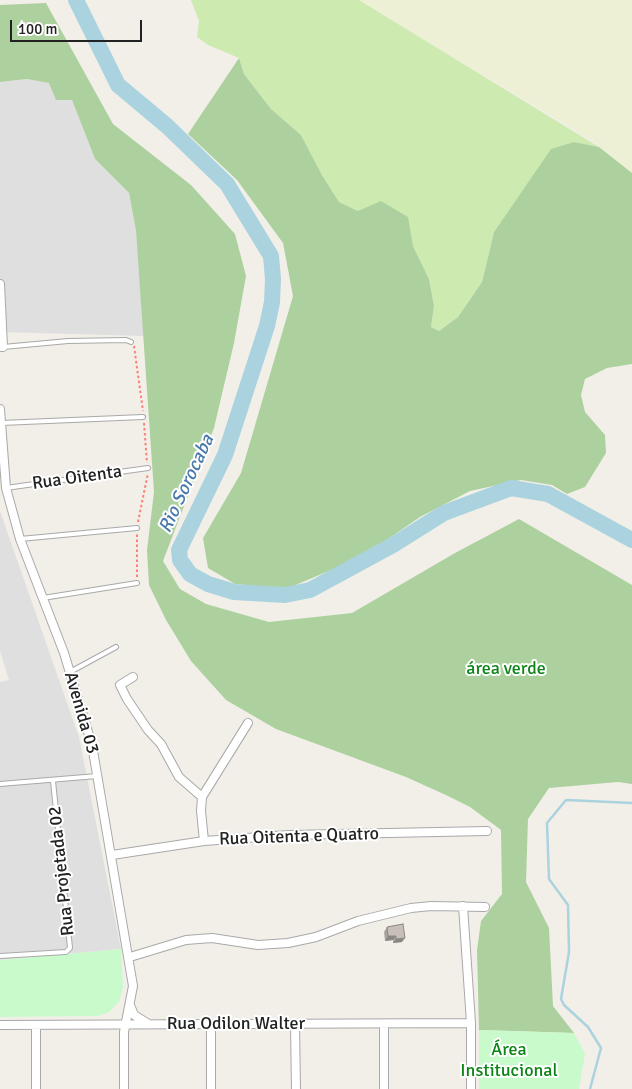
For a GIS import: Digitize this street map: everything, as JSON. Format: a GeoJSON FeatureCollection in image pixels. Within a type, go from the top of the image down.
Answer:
{"type":"FeatureCollection","features":[{"type":"Feature","properties":{"kind":"street"},"geometry":{"type":"LineString","coordinates":[[0,284],[1,347]]}},
{"type":"Feature","properties":{"kind":"street","name":"Avenida 03"},"geometry":{"type":"LineString","coordinates":[[0,409],[6,488],[20,539],[70,672],[92,744],[130,957],[133,986],[125,1023],[124,1089]]}},
{"type":"Feature","properties":{"kind":"street"},"geometry":{"type":"LineString","coordinates":[[133,677],[120,685],[127,699],[148,730],[161,744],[179,777],[202,797]]}},
{"type":"Feature","properties":{"kind":"street"},"geometry":{"type":"LineString","coordinates":[[204,841],[200,811],[202,797],[248,723]]}},
{"type":"Feature","properties":{"kind":"street","name":"Rua Oitenta e Quatro"},"geometry":{"type":"LineString","coordinates":[[112,855],[204,841],[289,835],[487,831]]}},
{"type":"Feature","properties":{"kind":"street"},"geometry":{"type":"LineString","coordinates":[[463,906],[471,1023],[471,1089]]}},
{"type":"Feature","properties":{"kind":"street"},"geometry":{"type":"LineString","coordinates":[[130,957],[186,940],[212,938],[258,945],[288,943],[316,937],[358,920],[412,908],[485,907]]}},
{"type":"Feature","properties":{"kind":"street"},"geometry":{"type":"LineString","coordinates":[[130,1005],[134,1015],[148,1024]]}},
{"type":"Feature","properties":{"kind":"street","name":"Rua Odilon Walter"},"geometry":{"type":"LineString","coordinates":[[0,1025],[471,1023]]}},
{"type":"Feature","properties":{"kind":"street"},"geometry":{"type":"LineString","coordinates":[[384,1024],[384,1089]]}},
{"type":"Feature","properties":{"kind":"street"},"geometry":{"type":"LineString","coordinates":[[36,1025],[36,1089]]}},
{"type":"Feature","properties":{"kind":"street"},"geometry":{"type":"LineString","coordinates":[[211,1025],[211,1089]]}},
{"type":"Feature","properties":{"kind":"street"},"geometry":{"type":"LineString","coordinates":[[295,1025],[296,1089]]}},
{"type":"Feature","properties":{"kind":"lane"},"geometry":{"type":"LineString","coordinates":[[1,347],[68,341],[126,340],[131,342]]}},
{"type":"Feature","properties":{"kind":"lane"},"geometry":{"type":"LineString","coordinates":[[1,423],[143,417]]}},
{"type":"Feature","properties":{"kind":"lane","name":"Rua Oitenta"},"geometry":{"type":"LineString","coordinates":[[6,488],[148,468]]}},
{"type":"Feature","properties":{"kind":"lane"},"geometry":{"type":"LineString","coordinates":[[20,539],[137,528]]}},
{"type":"Feature","properties":{"kind":"lane"},"geometry":{"type":"LineString","coordinates":[[41,598],[137,583]]}},
{"type":"Feature","properties":{"kind":"lane"},"geometry":{"type":"LineString","coordinates":[[70,672],[116,646]]}},
{"type":"Feature","properties":{"kind":"lane"},"geometry":{"type":"LineString","coordinates":[[0,784],[97,776]]}},
{"type":"Feature","properties":{"kind":"lane","name":"Rua Projetada 02"},"geometry":{"type":"LineString","coordinates":[[0,956],[66,952],[70,948],[53,781]]}},
{"type":"Feature","properties":{"kind":"shaded area"},"geometry":{"type":"Polygon","coordinates":[[[27,79],[49,83],[72,100],[95,159],[129,193],[136,231],[144,336],[0,332],[0,82],[27,79]]]}},
{"type":"Feature","properties":{"kind":"shaded area"},"geometry":{"type":"Polygon","coordinates":[[[0,511],[79,737],[121,949],[0,960],[0,682],[9,680],[0,651],[0,511]]]}},
{"type":"Feature","properties":{"kind":"green space"},"geometry":{"type":"Polygon","coordinates":[[[191,0],[359,0],[599,147],[574,142],[551,150],[494,232],[482,282],[458,317],[439,331],[431,327],[434,306],[429,279],[413,246],[407,217],[358,211],[339,202],[301,135],[271,109],[244,74],[239,58],[208,45],[197,37],[199,21],[191,0]]]}},
{"type":"Feature","properties":{"kind":"green space"},"geometry":{"type":"Polygon","coordinates":[[[359,0],[632,0],[632,173],[592,141],[359,0]]]}},
{"type":"Feature","properties":{"kind":"green space","name":"área verde"},"geometry":{"type":"Polygon","coordinates":[[[46,3],[113,124],[191,185],[235,234],[246,276],[234,343],[214,428],[163,561],[180,589],[206,604],[269,622],[352,613],[455,553],[519,519],[632,585],[632,784],[618,782],[549,788],[528,819],[526,882],[549,928],[553,1006],[574,1033],[479,1030],[477,950],[481,921],[502,894],[501,830],[470,807],[448,796],[406,777],[276,729],[226,700],[191,661],[166,620],[149,585],[147,550],[154,492],[136,231],[129,193],[95,159],[72,100],[56,100],[49,83],[27,79],[0,82],[0,5],[46,3]]]}},
{"type":"Feature","properties":{"kind":"green space"},"geometry":{"type":"Polygon","coordinates":[[[239,58],[244,74],[271,109],[301,135],[339,202],[358,211],[381,201],[408,217],[413,246],[429,279],[434,306],[431,327],[439,331],[458,317],[482,282],[494,232],[551,149],[574,142],[599,147],[632,173],[632,364],[607,368],[585,379],[581,395],[585,412],[605,435],[606,453],[585,487],[567,494],[552,485],[521,480],[470,491],[420,517],[388,539],[343,565],[286,589],[235,584],[208,568],[203,538],[241,473],[293,296],[283,243],[237,180],[188,134],[239,58]]]}},
{"type":"Feature","properties":{"kind":"green space"},"geometry":{"type":"Polygon","coordinates":[[[121,949],[123,987],[119,1002],[109,1012],[98,1016],[0,1017],[0,960],[121,949]]]}},
{"type":"Feature","properties":{"kind":"green space","name":"Área Institucional"},"geometry":{"type":"Polygon","coordinates":[[[479,1030],[574,1033],[585,1054],[579,1089],[479,1089],[479,1030]]]}},
{"type":"Feature","properties":{"kind":"building"},"geometry":{"type":"Polygon","coordinates":[[[403,924],[405,938],[396,939],[396,936],[388,936],[387,927],[403,924]]]}},
{"type":"Feature","properties":{"kind":"waterway","name":"Rio Sorocaba"},"geometry":{"type":"LineString","coordinates":[[76,0],[118,85],[167,126],[227,184],[271,256],[272,302],[267,326],[225,455],[179,550],[180,560],[190,574],[208,584],[234,592],[285,595],[310,590],[393,545],[444,513],[511,488],[548,494],[632,540]]}},
{"type":"Feature","properties":{"kind":"waterway"},"geometry":{"type":"LineString","coordinates":[[590,1089],[601,1048],[588,1027],[564,1005],[561,999],[569,952],[568,905],[549,879],[547,823],[566,800],[632,803]]}}]}
